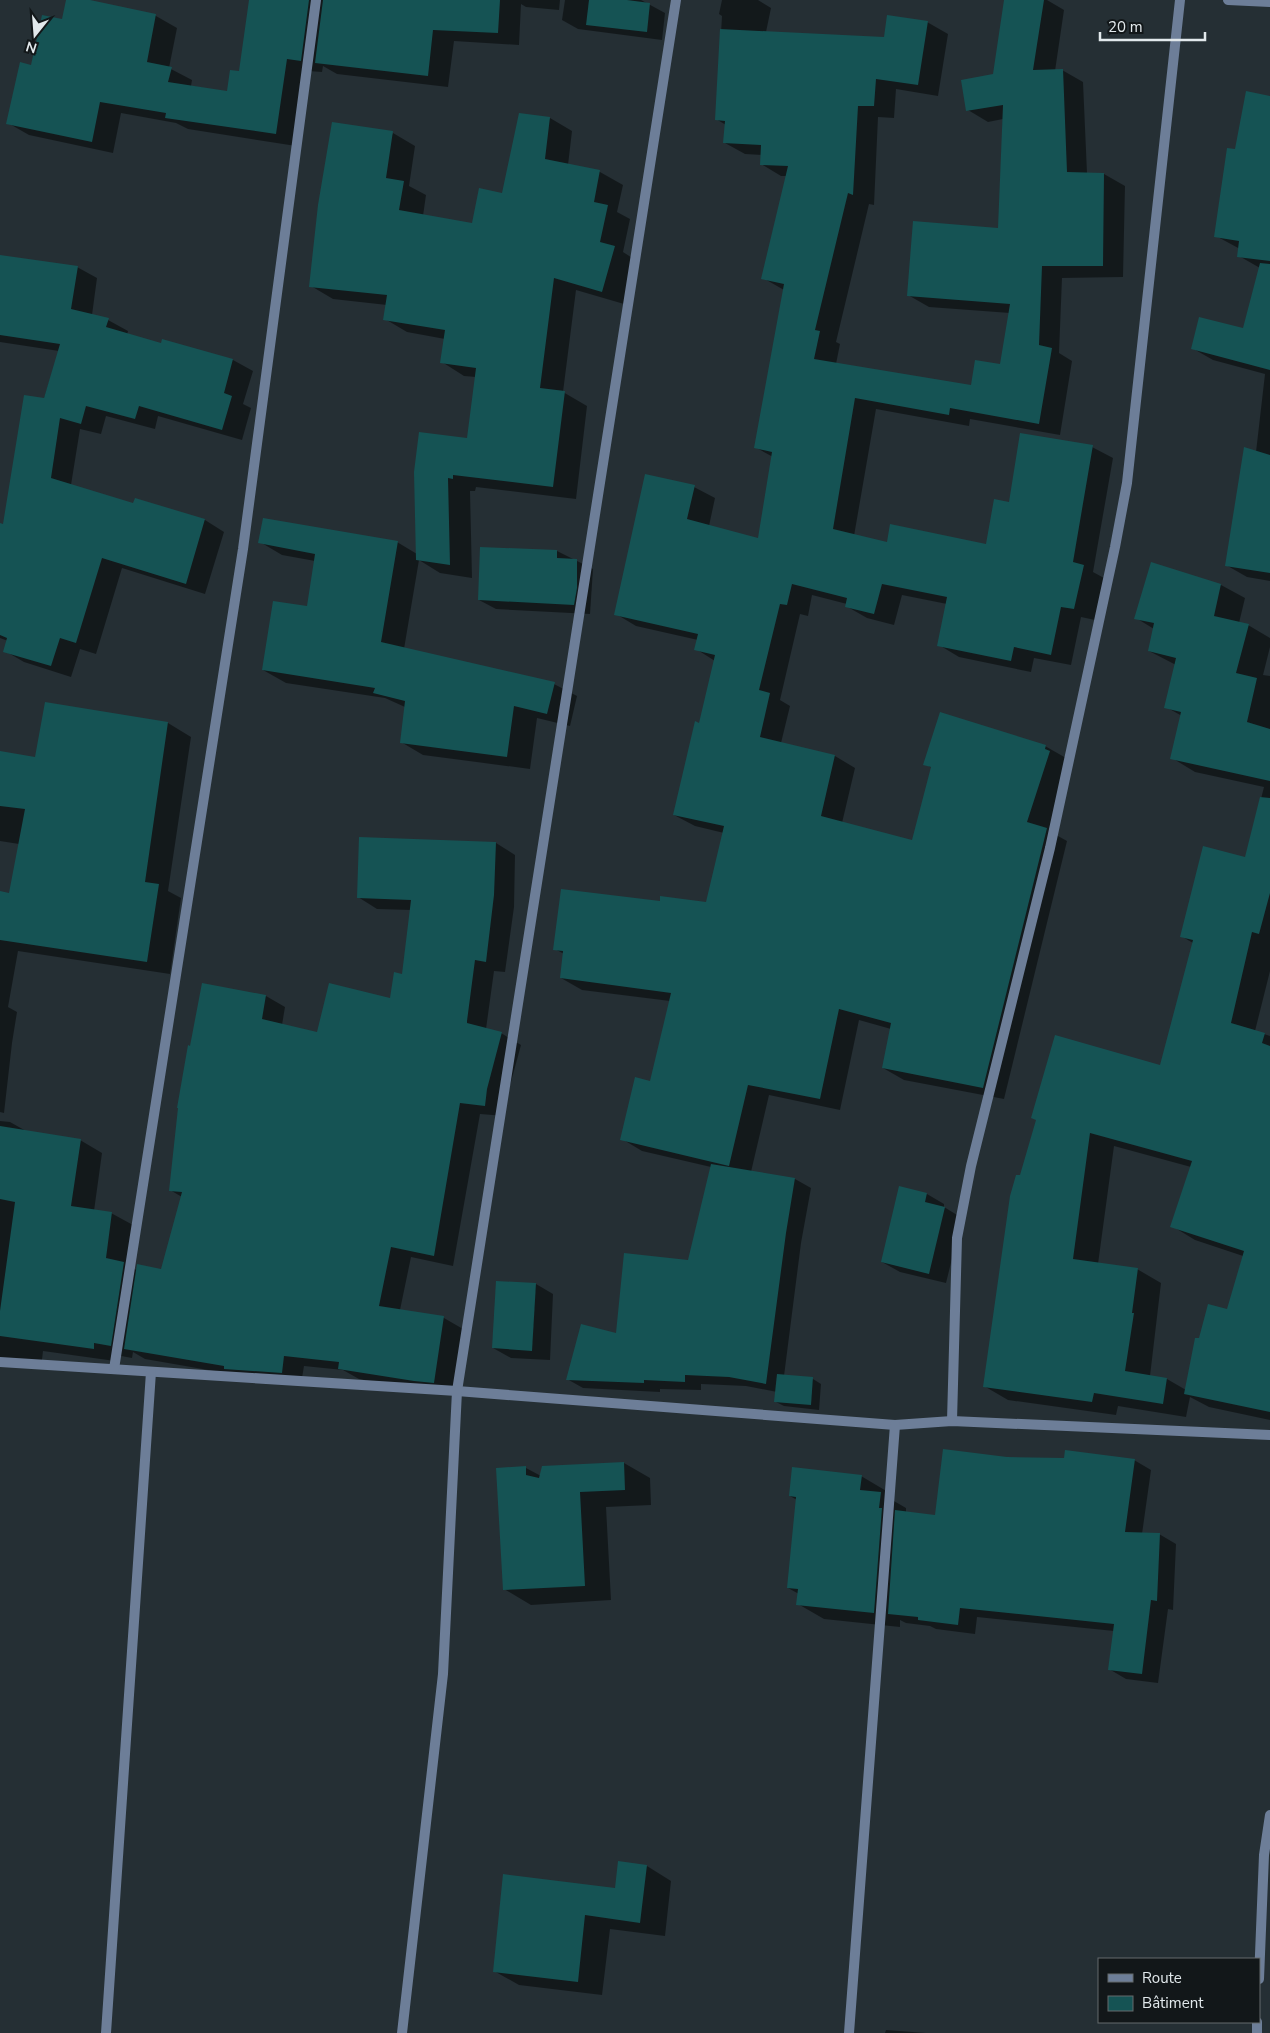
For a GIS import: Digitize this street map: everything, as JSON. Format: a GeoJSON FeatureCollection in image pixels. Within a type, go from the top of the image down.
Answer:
{"type":"FeatureCollection","features":[{"type":"Feature","properties":{"kind":"street"},"geometry":{"type":"LineString","coordinates":[[114,1369],[243,549],[316,0]]}},
{"type":"Feature","properties":{"kind":"street"},"geometry":{"type":"LineString","coordinates":[[402,2033],[443,1674],[457,1391],[676,0]]}},
{"type":"Feature","properties":{"kind":"street"},"geometry":{"type":"LineString","coordinates":[[952,1421],[957,1238],[971,1166],[1050,848],[1115,548],[1127,483],[1180,0]]}},
{"type":"Feature","properties":{"kind":"street"},"geometry":{"type":"LineString","coordinates":[[1228,0],[1270,2]]}},
{"type":"Feature","properties":{"kind":"street"},"geometry":{"type":"LineString","coordinates":[[0,1362],[457,1391],[896,1425],[952,1421],[1270,1436]]}},
{"type":"Feature","properties":{"kind":"street"},"geometry":{"type":"LineString","coordinates":[[106,2033],[151,1372]]}},
{"type":"Feature","properties":{"kind":"street"},"geometry":{"type":"LineString","coordinates":[[849,2033],[896,1425]]}},
{"type":"Feature","properties":{"kind":"street"},"geometry":{"type":"LineString","coordinates":[[1260,1958],[1264,1855],[1270,1815]]}},
{"type":"Feature","properties":{"kind":"building"},"geometry":{"type":"Polygon","coordinates":[[[66,0],[90,0],[156,14],[147,62],[172,67],[168,82],[227,91],[230,70],[239,71],[249,0],[309,0],[301,61],[287,59],[276,134],[165,118],[166,113],[100,102],[92,142],[6,124],[20,62],[31,65],[42,15],[62,19],[66,0]]]}},
{"type":"Feature","properties":{"kind":"building"},"geometry":{"type":"Polygon","coordinates":[[[323,0],[500,0],[498,33],[433,30],[428,76],[315,63],[323,0]]]}},
{"type":"Feature","properties":{"kind":"building"},"geometry":{"type":"Polygon","coordinates":[[[589,0],[627,0],[650,3],[647,32],[586,25],[589,0]]]}},
{"type":"Feature","properties":{"kind":"building"},"geometry":{"type":"Polygon","coordinates":[[[1004,0],[1044,0],[1033,70],[1063,69],[1067,172],[1104,173],[1103,266],[1042,266],[1039,345],[1052,348],[1039,424],[950,408],[949,415],[855,398],[833,529],[887,542],[890,524],[986,544],[994,499],[1009,502],[1020,433],[1093,445],[1073,562],[1084,565],[1074,609],[1061,607],[1051,655],[1014,647],[1011,661],[937,646],[947,597],[882,584],[874,614],[845,607],[847,598],[792,584],[787,605],[780,604],[759,690],[770,693],[760,737],[835,755],[821,816],[912,840],[931,767],[923,765],[940,712],[1046,745],[1045,749],[1050,751],[1027,822],[1047,828],[983,1088],[882,1068],[891,1023],[839,1009],[820,1099],[748,1085],[729,1166],[620,1140],[635,1077],[650,1081],[671,993],[560,978],[563,951],[553,950],[561,889],[660,901],[660,896],[706,902],[724,826],[673,815],[695,721],[699,723],[715,655],[694,650],[698,634],[614,615],[645,474],[695,485],[687,519],[758,538],[772,452],[754,448],[784,284],[761,279],[788,166],[760,165],[761,145],[723,143],[725,121],[715,120],[720,29],[884,37],[887,15],[928,21],[918,85],[876,79],[874,106],[858,106],[853,195],[848,193],[815,330],[820,331],[814,359],[971,385],[975,360],[1000,364],[1010,304],[907,296],[913,221],[998,228],[1003,105],[966,111],[961,80],[993,74],[1004,0]]]}},
{"type":"Feature","properties":{"kind":"building"},"geometry":{"type":"Polygon","coordinates":[[[1246,91],[1270,96],[1270,261],[1237,257],[1239,241],[1214,237],[1227,148],[1235,149],[1246,91]]]}},
{"type":"Feature","properties":{"kind":"building"},"geometry":{"type":"Polygon","coordinates":[[[519,113],[550,117],[545,159],[600,170],[594,202],[608,205],[600,242],[615,246],[602,292],[554,278],[540,388],[565,391],[553,487],[453,475],[453,479],[448,478],[450,565],[416,560],[414,472],[419,432],[467,438],[476,368],[440,363],[445,330],[383,320],[387,295],[309,287],[318,205],[332,122],[393,131],[386,178],[404,181],[399,210],[472,223],[479,188],[502,193],[519,113]]]}},
{"type":"Feature","properties":{"kind":"building"},"geometry":{"type":"Polygon","coordinates":[[[0,255],[78,266],[71,309],[109,318],[106,327],[161,343],[162,339],[233,359],[224,393],[232,396],[222,430],[139,406],[135,419],[86,406],[81,424],[60,418],[51,478],[133,503],[135,498],[205,519],[186,584],[102,558],[76,643],[60,638],[51,666],[3,652],[7,638],[0,635],[0,523],[3,524],[24,395],[44,398],[60,344],[0,335],[0,255]]]}},
{"type":"Feature","properties":{"kind":"building"},"geometry":{"type":"Polygon","coordinates":[[[1260,263],[1270,264],[1270,370],[1191,349],[1199,317],[1243,328],[1260,263]]]}},
{"type":"Feature","properties":{"kind":"building"},"geometry":{"type":"Polygon","coordinates":[[[1244,447],[1270,455],[1270,573],[1225,566],[1244,447]]]}},
{"type":"Feature","properties":{"kind":"building"},"geometry":{"type":"Polygon","coordinates":[[[263,518],[398,541],[381,642],[555,682],[547,714],[514,706],[507,757],[400,743],[405,701],[373,693],[375,688],[262,670],[273,601],[307,606],[315,554],[258,543],[263,518]]]}},
{"type":"Feature","properties":{"kind":"building"},"geometry":{"type":"Polygon","coordinates":[[[480,547],[557,550],[557,558],[577,559],[577,588],[574,605],[478,600],[480,547]]]}},
{"type":"Feature","properties":{"kind":"building"},"geometry":{"type":"Polygon","coordinates":[[[1151,562],[1221,584],[1214,616],[1249,624],[1236,673],[1257,678],[1247,722],[1270,729],[1270,781],[1170,759],[1181,712],[1164,708],[1176,658],[1148,651],[1154,623],[1134,619],[1151,562]]]}},
{"type":"Feature","properties":{"kind":"building"},"geometry":{"type":"Polygon","coordinates":[[[45,702],[168,722],[145,882],[159,884],[147,962],[0,940],[0,891],[9,893],[25,809],[0,806],[0,751],[35,757],[45,702]]]}},
{"type":"Feature","properties":{"kind":"building"},"geometry":{"type":"Polygon","coordinates":[[[1260,797],[1270,798],[1270,893],[1259,934],[1252,932],[1231,1023],[1265,1033],[1262,1043],[1270,1046],[1270,1412],[1184,1394],[1195,1338],[1199,1338],[1208,1304],[1227,1309],[1244,1251],[1170,1227],[1192,1161],[1090,1133],[1073,1259],[1138,1268],[1132,1313],[1134,1313],[1125,1371],[1167,1378],[1163,1404],[1094,1393],[1092,1402],[983,1387],[1010,1196],[1016,1175],[1020,1175],[1036,1120],[1031,1118],[1055,1035],[1160,1065],[1193,940],[1180,937],[1203,846],[1245,857],[1260,797]]]}},
{"type":"Feature","properties":{"kind":"building"},"geometry":{"type":"Polygon","coordinates":[[[359,837],[496,842],[494,895],[486,962],[475,960],[467,1021],[467,1023],[502,1032],[487,1089],[485,1106],[460,1103],[434,1256],[391,1247],[379,1306],[444,1316],[434,1383],[338,1369],[339,1362],[284,1356],[282,1373],[224,1369],[224,1366],[124,1349],[137,1264],[161,1269],[182,1192],[169,1191],[177,1108],[188,1045],[190,1046],[202,983],[266,995],[262,1019],[317,1032],[329,983],[390,998],[394,972],[402,974],[411,900],[357,898],[359,837]]]}},
{"type":"Feature","properties":{"kind":"building"},"geometry":{"type":"Polygon","coordinates":[[[0,1126],[81,1139],[71,1206],[112,1212],[106,1258],[124,1262],[111,1346],[94,1343],[94,1349],[0,1336],[0,1311],[15,1202],[0,1199],[0,1126]]]}},
{"type":"Feature","properties":{"kind":"building"},"geometry":{"type":"Polygon","coordinates":[[[711,1164],[795,1178],[766,1384],[729,1377],[685,1375],[685,1382],[644,1380],[644,1383],[566,1380],[581,1324],[616,1333],[624,1253],[688,1260],[711,1164]]]}},
{"type":"Feature","properties":{"kind":"building"},"geometry":{"type":"Polygon","coordinates":[[[899,1186],[927,1193],[925,1202],[945,1207],[929,1274],[881,1262],[899,1186]]]}},
{"type":"Feature","properties":{"kind":"building"},"geometry":{"type":"Polygon","coordinates":[[[496,1281],[536,1283],[532,1351],[492,1348],[496,1281]]]}},
{"type":"Feature","properties":{"kind":"building"},"geometry":{"type":"Polygon","coordinates":[[[777,1374],[813,1377],[811,1405],[774,1402],[777,1374]]]}},
{"type":"Feature","properties":{"kind":"building"},"geometry":{"type":"Polygon","coordinates":[[[943,1449],[1007,1457],[1064,1458],[1065,1450],[1135,1459],[1125,1532],[1160,1533],[1157,1601],[1151,1600],[1142,1674],[1108,1670],[1114,1624],[960,1608],[958,1625],[918,1620],[918,1617],[888,1614],[895,1510],[935,1515],[943,1449]]]}},
{"type":"Feature","properties":{"kind":"building"},"geometry":{"type":"Polygon","coordinates":[[[624,1462],[625,1490],[580,1492],[585,1586],[503,1590],[496,1468],[526,1466],[526,1475],[539,1478],[542,1466],[624,1462]]]}},
{"type":"Feature","properties":{"kind":"building"},"geometry":{"type":"Polygon","coordinates":[[[792,1467],[862,1475],[860,1490],[881,1492],[879,1508],[882,1508],[874,1613],[796,1605],[798,1589],[787,1588],[796,1497],[789,1496],[792,1467]]]}},
{"type":"Feature","properties":{"kind":"building"},"geometry":{"type":"Polygon","coordinates":[[[618,1861],[647,1865],[640,1923],[585,1915],[578,1982],[493,1972],[503,1874],[615,1888],[618,1861]]]}}]}
